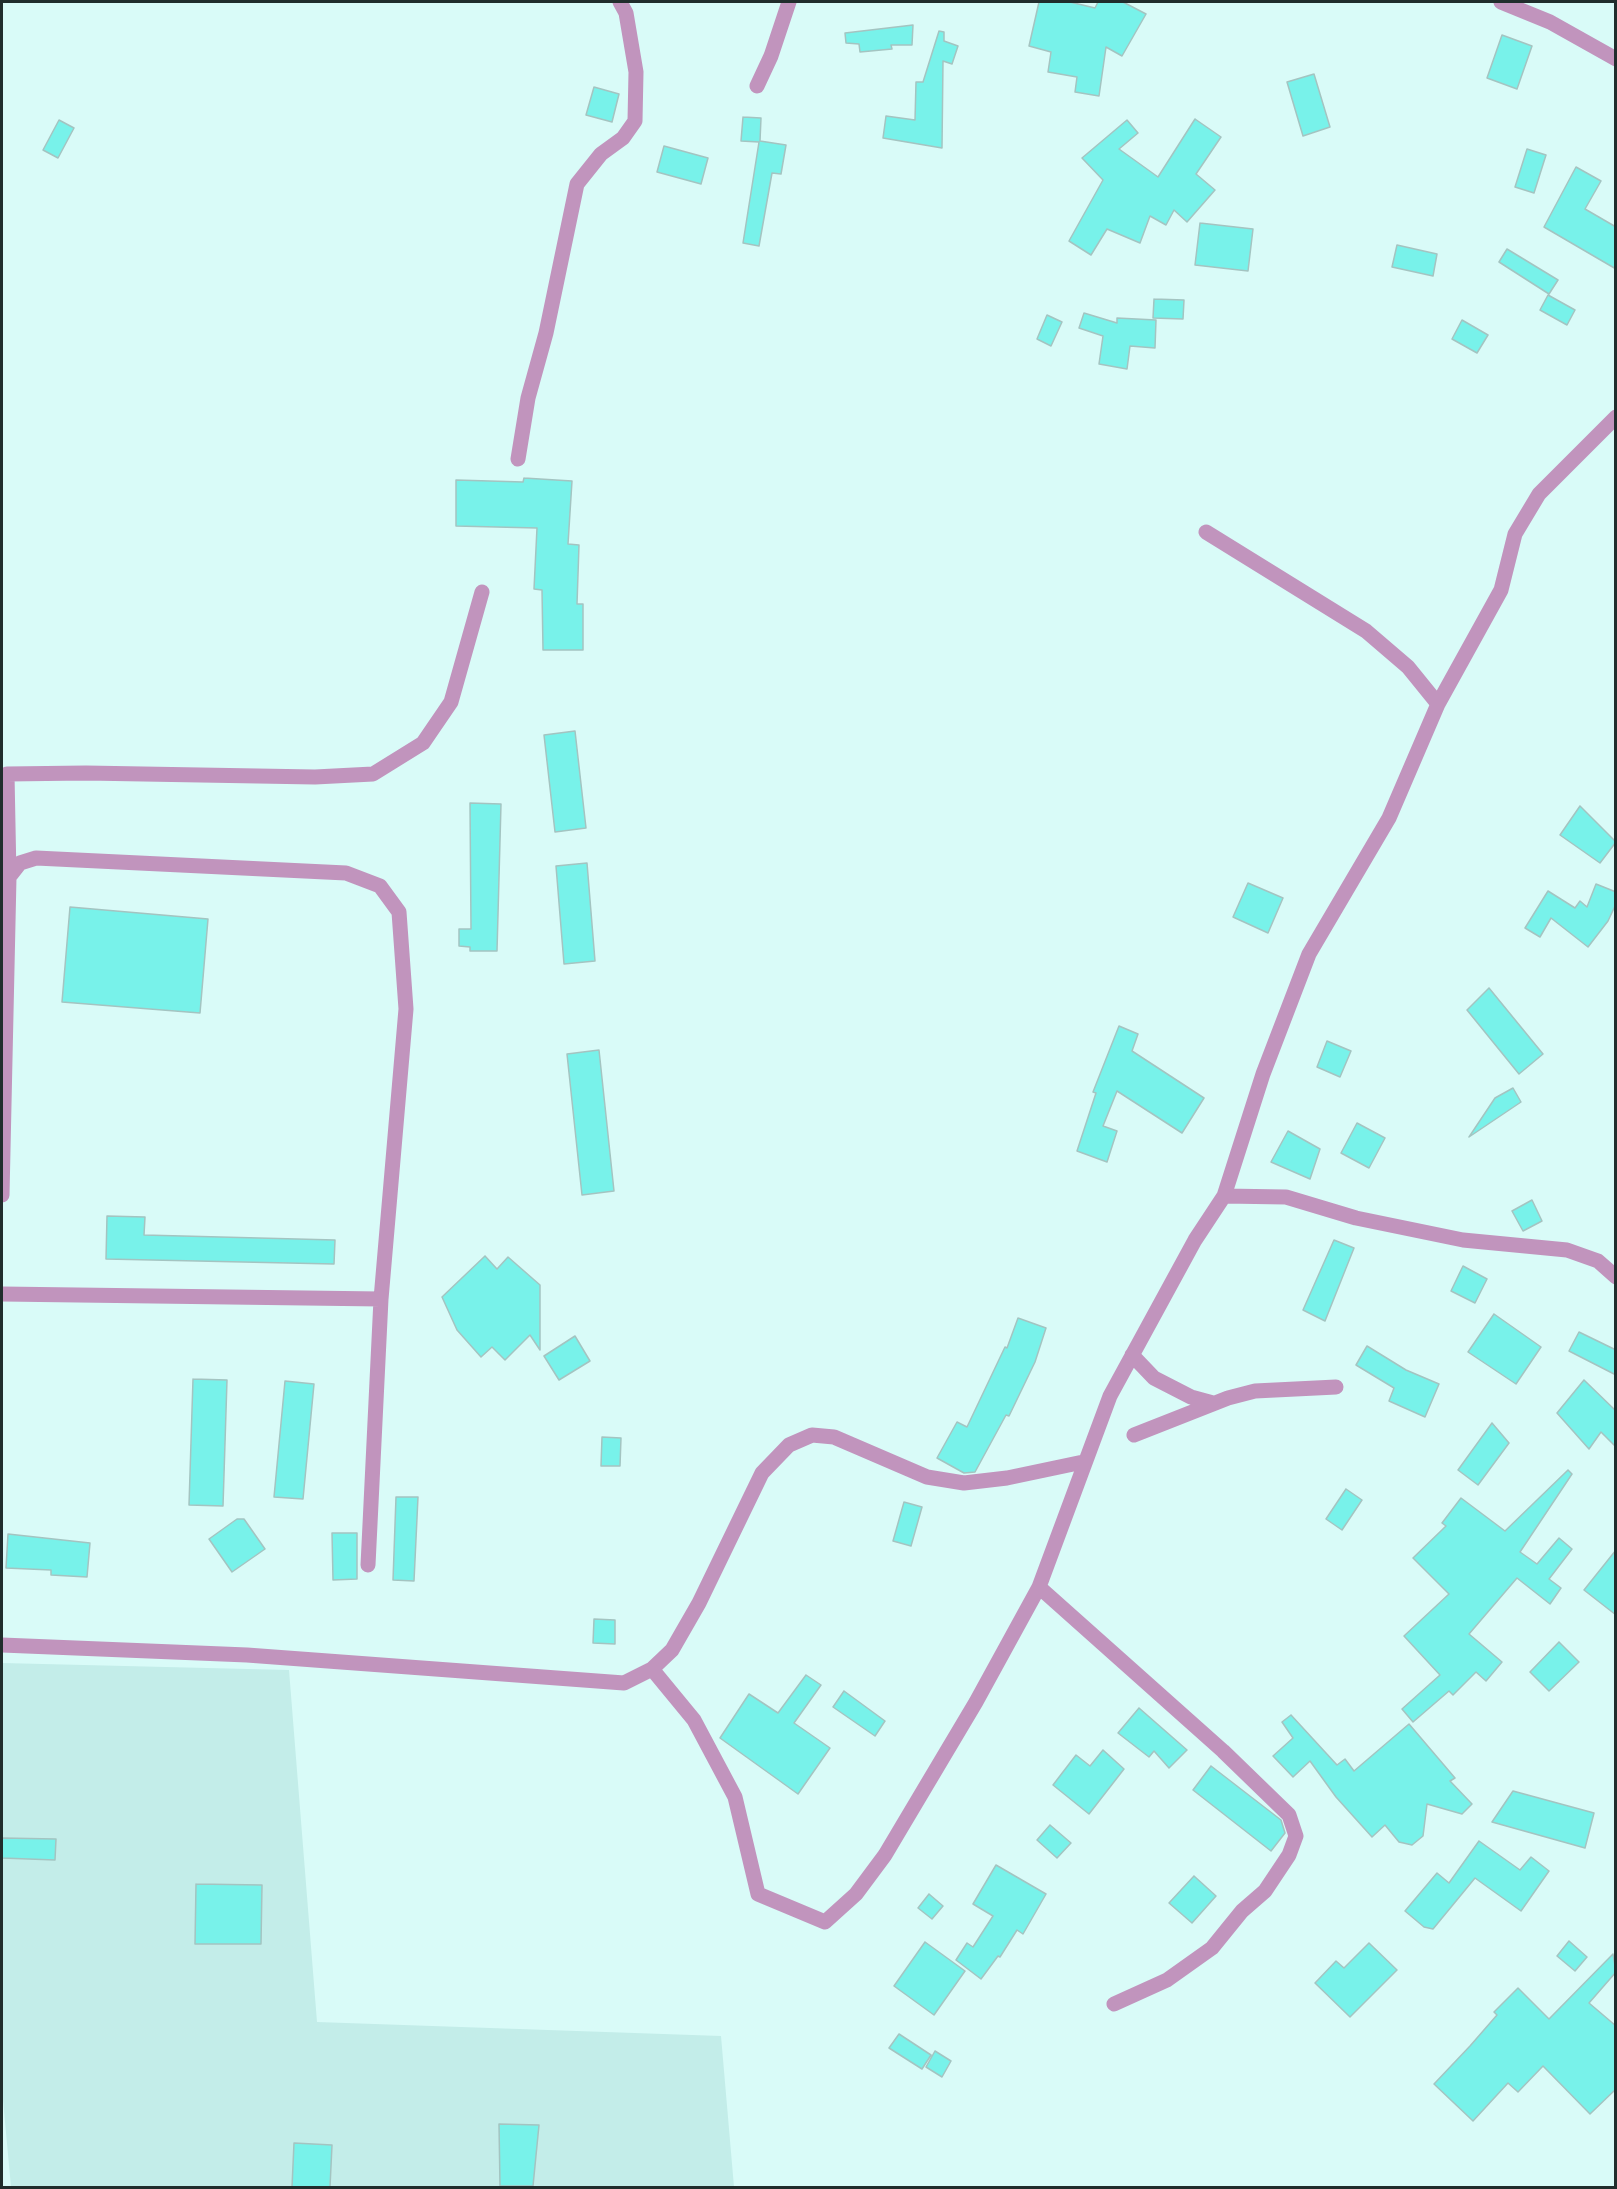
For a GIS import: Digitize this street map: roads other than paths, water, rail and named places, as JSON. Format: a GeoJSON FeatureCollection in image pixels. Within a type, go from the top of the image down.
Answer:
{"type":"FeatureCollection","features":[{"type":"Feature","properties":{"kind":"street"},"geometry":{"type":"LineString","coordinates":[[518,459],[528,398],[546,333],[577,184],[601,154],[623,138],[635,121],[636,72],[626,13],[620,2]]}},
{"type":"Feature","properties":{"kind":"street"},"geometry":{"type":"LineString","coordinates":[[757,86],[771,56],[789,2]]}},
{"type":"Feature","properties":{"kind":"street"},"geometry":{"type":"LineString","coordinates":[[1501,2],[1550,22],[1616,59]]}},
{"type":"Feature","properties":{"kind":"street"},"geometry":{"type":"LineString","coordinates":[[652,1669],[694,1720],[735,1797],[758,1894],[825,1922],[855,1894],[885,1855],[976,1702],[1039,1587],[1083,1462],[1110,1396],[1196,1240],[1224,1196],[1263,1074],[1309,954],[1389,818],[1438,704],[1501,590],[1515,534],[1539,494],[1616,417]]}},
{"type":"Feature","properties":{"kind":"street"},"geometry":{"type":"LineString","coordinates":[[1206,532],[1287,585],[1366,631],[1408,667],[1438,704]]}},
{"type":"Feature","properties":{"kind":"street"},"geometry":{"type":"LineString","coordinates":[[2,1195],[9,877],[7,774],[315,777],[373,774],[423,743],[451,702],[482,592]]}},
{"type":"Feature","properties":{"kind":"street"},"geometry":{"type":"LineString","coordinates":[[9,877],[20,863],[36,858],[346,873],[380,886],[399,912],[406,1009],[381,1299],[368,1566]]}},
{"type":"Feature","properties":{"kind":"street"},"geometry":{"type":"LineString","coordinates":[[1224,1196],[1286,1197],[1356,1218],[1463,1240],[1567,1250],[1598,1261],[1616,1277]]}},
{"type":"Feature","properties":{"kind":"street"},"geometry":{"type":"LineString","coordinates":[[2,1294],[381,1299]]}},
{"type":"Feature","properties":{"kind":"street"},"geometry":{"type":"LineString","coordinates":[[1132,1355],[1145,1370],[1173,1389],[1213,1403]]}},
{"type":"Feature","properties":{"kind":"street"},"geometry":{"type":"LineString","coordinates":[[1134,1435],[1213,1403],[1255,1391],[1336,1387]]}},
{"type":"Feature","properties":{"kind":"street"},"geometry":{"type":"LineString","coordinates":[[2,1645],[247,1655],[624,1683],[652,1669],[672,1650],[699,1604],[762,1473],[789,1445],[812,1435],[834,1437],[927,1477],[964,1482],[1008,1478],[1083,1462]]}},
{"type":"Feature","properties":{"kind":"street"},"geometry":{"type":"LineString","coordinates":[[1039,1587],[1223,1750],[1289,1815],[1296,1836],[1289,1855],[1265,1891],[1242,1911],[1212,1948],[1167,1980],[1114,2004]]}}]}
